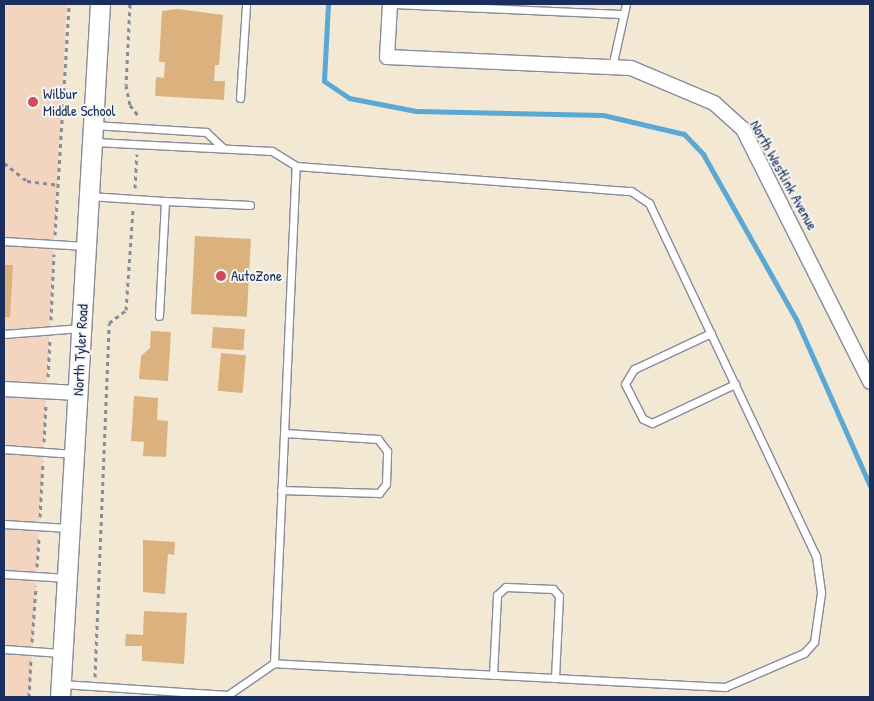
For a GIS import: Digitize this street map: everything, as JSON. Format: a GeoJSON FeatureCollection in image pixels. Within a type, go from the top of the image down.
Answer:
{"type":"FeatureCollection","features":[{"type":"Feature","properties":{"kind":"main road","name":"North Tyler Road"},"geometry":{"type":"LineString","coordinates":[[61,690],[100,4]]}},
{"type":"Feature","properties":{"kind":"street","name":"North Westlink Avenue"},"geometry":{"type":"LineString","coordinates":[[391,4],[387,57],[612,67],[650,72],[714,103],[743,129],[870,382]]}},
{"type":"Feature","properties":{"kind":"street"},"geometry":{"type":"LineString","coordinates":[[4,389],[78,393]]}},
{"type":"Feature","properties":{"kind":"lane"},"geometry":{"type":"LineString","coordinates":[[240,98],[246,4]]}},
{"type":"Feature","properties":{"kind":"lane"},"geometry":{"type":"LineString","coordinates":[[391,4],[623,14]]}},
{"type":"Feature","properties":{"kind":"lane"},"geometry":{"type":"LineString","coordinates":[[612,67],[626,4]]}},
{"type":"Feature","properties":{"kind":"lane"},"geometry":{"type":"LineString","coordinates":[[92,134],[139,128],[206,132],[223,148]]}},
{"type":"Feature","properties":{"kind":"lane"},"geometry":{"type":"LineString","coordinates":[[61,690],[95,686],[163,694],[228,695],[274,663],[725,687],[804,653],[814,642],[821,593],[816,556],[711,332],[649,203],[631,191],[296,166],[272,150],[138,145],[92,134]]}},
{"type":"Feature","properties":{"kind":"lane"},"geometry":{"type":"LineString","coordinates":[[274,663],[296,166]]}},
{"type":"Feature","properties":{"kind":"lane"},"geometry":{"type":"LineString","coordinates":[[89,196],[250,205]]}},
{"type":"Feature","properties":{"kind":"lane"},"geometry":{"type":"LineString","coordinates":[[159,316],[165,201]]}},
{"type":"Feature","properties":{"kind":"lane"},"geometry":{"type":"LineString","coordinates":[[4,241],[86,246]]}},
{"type":"Feature","properties":{"kind":"lane"},"geometry":{"type":"LineString","coordinates":[[4,334],[81,328]]}},
{"type":"Feature","properties":{"kind":"lane"},"geometry":{"type":"LineString","coordinates":[[711,332],[634,369],[625,384],[643,419],[652,423],[735,384]]}},
{"type":"Feature","properties":{"kind":"lane"},"geometry":{"type":"LineString","coordinates":[[282,490],[379,493],[386,484],[387,451],[378,438],[284,433]]}},
{"type":"Feature","properties":{"kind":"lane"},"geometry":{"type":"LineString","coordinates":[[4,449],[74,454]]}},
{"type":"Feature","properties":{"kind":"lane"},"geometry":{"type":"LineString","coordinates":[[4,524],[70,528]]}},
{"type":"Feature","properties":{"kind":"lane"},"geometry":{"type":"LineString","coordinates":[[4,574],[67,578]]}},
{"type":"Feature","properties":{"kind":"lane"},"geometry":{"type":"LineString","coordinates":[[493,674],[497,595],[506,587],[553,589],[559,596],[555,678]]}},
{"type":"Feature","properties":{"kind":"lane"},"geometry":{"type":"LineString","coordinates":[[4,649],[63,653]]}},
{"type":"Feature","properties":{"kind":"path"},"geometry":{"type":"LineString","coordinates":[[29,697],[40,526],[54,244],[70,4]]}},
{"type":"Feature","properties":{"kind":"path"},"geometry":{"type":"LineString","coordinates":[[130,4],[126,85],[130,105],[140,115],[139,128]]}},
{"type":"Feature","properties":{"kind":"path"},"geometry":{"type":"LineString","coordinates":[[95,686],[109,323],[126,310],[138,145]]}},
{"type":"Feature","properties":{"kind":"path"},"geometry":{"type":"LineString","coordinates":[[4,163],[27,181],[58,185]]}},
{"type":"Feature","properties":{"kind":"shaded area"},"geometry":{"type":"Polygon","coordinates":[[[4,4],[67,4],[30,697],[4,697],[4,4]]]}},
{"type":"Feature","properties":{"kind":"building"},"geometry":{"type":"Polygon","coordinates":[[[178,9],[223,15],[219,65],[215,65],[214,81],[225,81],[224,100],[155,96],[156,77],[164,78],[165,62],[159,62],[162,11],[178,9]]]}},
{"type":"Feature","properties":{"kind":"building","name":"AutoZone"},"geometry":{"type":"Polygon","coordinates":[[[195,236],[251,239],[247,317],[191,314],[195,236]]]}},
{"type":"Feature","properties":{"kind":"building"},"geometry":{"type":"Polygon","coordinates":[[[4,265],[13,265],[10,317],[4,317],[4,265]]]}},
{"type":"Feature","properties":{"kind":"building"},"geometry":{"type":"Polygon","coordinates":[[[213,327],[245,329],[243,350],[212,348],[213,327]]]}},
{"type":"Feature","properties":{"kind":"building"},"geometry":{"type":"Polygon","coordinates":[[[151,331],[171,332],[168,381],[139,379],[141,356],[150,348],[151,331]]]}},
{"type":"Feature","properties":{"kind":"building"},"geometry":{"type":"Polygon","coordinates":[[[221,353],[246,355],[243,393],[218,391],[221,353]]]}},
{"type":"Feature","properties":{"kind":"building"},"geometry":{"type":"Polygon","coordinates":[[[134,396],[158,398],[157,420],[168,421],[166,457],[143,456],[144,442],[131,441],[134,396]]]}},
{"type":"Feature","properties":{"kind":"building"},"geometry":{"type":"Polygon","coordinates":[[[143,540],[175,542],[174,555],[168,554],[165,594],[143,592],[143,540]]]}},
{"type":"Feature","properties":{"kind":"building"},"geometry":{"type":"Polygon","coordinates":[[[144,611],[187,613],[184,664],[142,661],[142,646],[125,646],[126,634],[143,635],[144,611]]]}},
{"type":"Feature","properties":{"kind":"waterway"},"geometry":{"type":"LineString","coordinates":[[328,4],[324,81],[349,98],[416,111],[603,115],[684,134],[703,154],[796,319],[870,486]]}},
{"type":"Feature","properties":{"kind":"place","name":"Wilbur Middle School"},"geometry":{"type":"Point","coordinates":[33,102]}},
{"type":"Feature","properties":{"kind":"place","name":"AutoZone"},"geometry":{"type":"Point","coordinates":[221,276]}}]}
